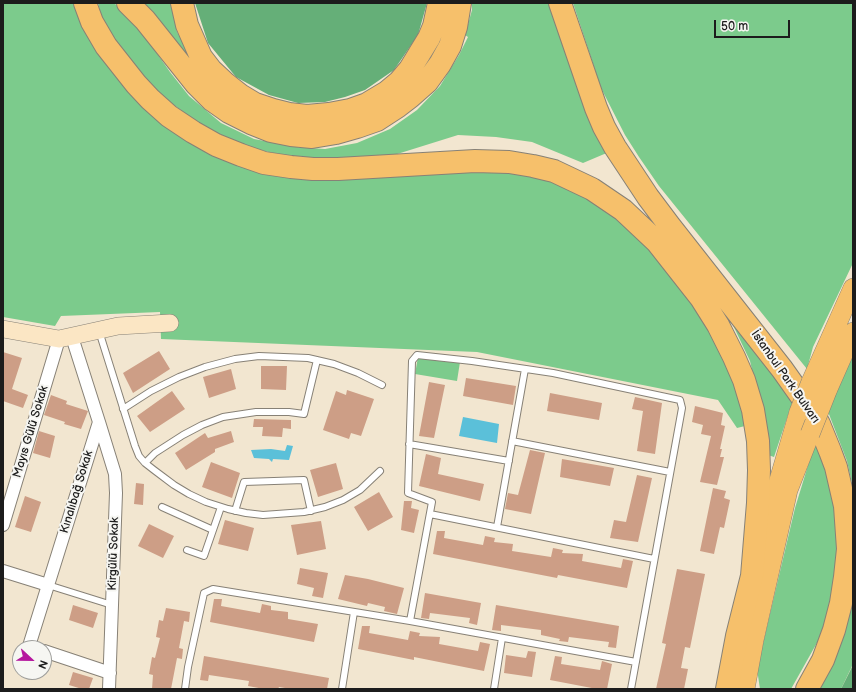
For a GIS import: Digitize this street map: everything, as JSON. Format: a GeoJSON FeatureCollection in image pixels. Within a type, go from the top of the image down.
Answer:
{"type":"FeatureCollection","features":[{"type":"Feature","properties":{"kind":"highway"},"geometry":{"type":"LineString","coordinates":[[128,3],[145,20],[196,84],[212,100],[229,112],[271,131],[312,137],[357,128],[377,120],[416,92],[427,82],[440,64],[450,46],[456,27],[460,3]]}},
{"type":"Feature","properties":{"kind":"highway"},"geometry":{"type":"LineString","coordinates":[[182,3],[187,25],[201,57],[211,70],[226,84],[255,104],[283,113],[307,116],[329,114],[367,104],[387,92],[399,82],[414,64],[429,38],[434,26],[439,3]]}},
{"type":"Feature","properties":{"kind":"highway","name":"İstanbul Park Bulvarı"},"geometry":{"type":"LineString","coordinates":[[560,3],[598,114],[615,147],[669,225],[782,369],[811,410],[819,424],[836,467],[845,506],[848,549],[845,577],[841,603],[834,630],[823,660],[807,689]]}},
{"type":"Feature","properties":{"kind":"highway"},"geometry":{"type":"LineString","coordinates":[[89,12],[106,46],[150,99],[170,116],[193,132],[216,145],[264,163],[291,168],[338,170],[475,161],[510,162],[554,171],[592,189],[623,210],[657,242],[701,298],[718,325],[744,380],[753,410],[758,441],[758,503],[752,576],[727,689]]}},
{"type":"Feature","properties":{"kind":"main road","name":"İstanbul Park Bulvarı"},"geometry":{"type":"LineString","coordinates":[[745,689],[754,640],[788,490],[810,434],[819,386],[853,288]]}},
{"type":"Feature","properties":{"kind":"main road"},"geometry":{"type":"LineString","coordinates":[[752,576],[799,412],[819,386],[853,332]]}},
{"type":"Feature","properties":{"kind":"street"},"geometry":{"type":"LineString","coordinates":[[3,329],[65,338],[118,326],[170,323]]}},
{"type":"Feature","properties":{"kind":"street"},"geometry":{"type":"LineString","coordinates":[[65,338],[99,422]]}},
{"type":"Feature","properties":{"kind":"street","name":"Mayıs Gülü Sokak"},"geometry":{"type":"LineString","coordinates":[[3,525],[65,338]]}},
{"type":"Feature","properties":{"kind":"street","name":"Kınalıbağ Sokak"},"geometry":{"type":"LineString","coordinates":[[33,640],[48,585],[99,422]]}},
{"type":"Feature","properties":{"kind":"street","name":"Kirgülü Sokak"},"geometry":{"type":"LineString","coordinates":[[99,422],[115,474],[116,493],[109,689]]}},
{"type":"Feature","properties":{"kind":"street"},"geometry":{"type":"LineString","coordinates":[[3,571],[48,585]]}},
{"type":"Feature","properties":{"kind":"street"},"geometry":{"type":"LineString","coordinates":[[52,655],[110,673]]}},
{"type":"Feature","properties":{"kind":"lane"},"geometry":{"type":"LineString","coordinates":[[98,330],[135,446],[145,463],[188,494],[235,511],[263,515],[284,514],[326,507],[343,500],[360,490],[380,471]]}},
{"type":"Feature","properties":{"kind":"lane"},"geometry":{"type":"LineString","coordinates":[[410,621],[432,502],[408,493],[412,361],[417,355],[472,361],[553,373],[680,400],[682,408],[631,689]]}},
{"type":"Feature","properties":{"kind":"lane"},"geometry":{"type":"LineString","coordinates":[[123,409],[179,377],[205,367],[235,359],[258,356],[279,356],[316,360],[334,364],[382,384]]}},
{"type":"Feature","properties":{"kind":"lane"},"geometry":{"type":"LineString","coordinates":[[145,463],[155,453],[183,434],[202,424],[223,417],[256,412],[289,412],[304,414],[316,360]]}},
{"type":"Feature","properties":{"kind":"lane"},"geometry":{"type":"LineString","coordinates":[[496,527],[525,369]]}},
{"type":"Feature","properties":{"kind":"lane"},"geometry":{"type":"LineString","coordinates":[[512,441],[670,472]]}},
{"type":"Feature","properties":{"kind":"lane"},"geometry":{"type":"LineString","coordinates":[[410,444],[508,461]]}},
{"type":"Feature","properties":{"kind":"lane"},"geometry":{"type":"LineString","coordinates":[[235,511],[244,482],[304,480],[311,510]]}},
{"type":"Feature","properties":{"kind":"lane"},"geometry":{"type":"LineString","coordinates":[[162,507],[213,530]]}},
{"type":"Feature","properties":{"kind":"lane"},"geometry":{"type":"LineString","coordinates":[[187,550],[204,556],[222,507]]}},
{"type":"Feature","properties":{"kind":"lane"},"geometry":{"type":"LineString","coordinates":[[430,514],[654,559]]}},
{"type":"Feature","properties":{"kind":"lane"},"geometry":{"type":"LineString","coordinates":[[48,585],[112,605]]}},
{"type":"Feature","properties":{"kind":"lane"},"geometry":{"type":"LineString","coordinates":[[185,689],[188,667],[204,593],[213,589],[410,621],[636,662]]}},
{"type":"Feature","properties":{"kind":"lane"},"geometry":{"type":"LineString","coordinates":[[342,689],[354,612]]}},
{"type":"Feature","properties":{"kind":"lane"},"geometry":{"type":"LineString","coordinates":[[494,689],[502,638]]}},
{"type":"Feature","properties":{"kind":"green space"},"geometry":{"type":"Polygon","coordinates":[[[3,3],[75,3],[105,60],[235,160],[497,167],[561,180],[632,226],[716,332],[735,379],[745,426],[737,428],[718,400],[477,352],[161,339],[160,312],[61,316],[55,326],[3,317],[3,3]]]}},
{"type":"Feature","properties":{"kind":"green space"},"geometry":{"type":"Polygon","coordinates":[[[98,3],[114,3],[122,10],[142,32],[189,96],[221,123],[254,139],[296,147],[325,149],[357,143],[390,129],[417,110],[440,86],[459,55],[468,37],[465,35],[472,10],[472,3],[551,3],[609,152],[583,163],[532,142],[496,137],[458,135],[394,155],[327,160],[294,158],[252,148],[213,134],[154,90],[126,60],[102,18],[98,3]]]}},
{"type":"Feature","properties":{"kind":"green space"},"geometry":{"type":"Polygon","coordinates":[[[140,3],[171,3],[177,32],[189,54],[183,54],[140,3]]]}},
{"type":"Feature","properties":{"kind":"green space"},"geometry":{"type":"Polygon","coordinates":[[[195,3],[427,3],[418,35],[394,70],[365,90],[345,97],[325,102],[298,103],[269,95],[236,77],[208,43],[195,3]]]}},
{"type":"Feature","properties":{"kind":"green space"},"geometry":{"type":"Polygon","coordinates":[[[573,3],[853,3],[853,263],[813,347],[807,369],[659,186],[639,157],[625,135],[601,88],[573,3]]]}},
{"type":"Feature","properties":{"kind":"green space"},"geometry":{"type":"Polygon","coordinates":[[[732,323],[794,397],[774,457],[768,455],[764,421],[750,361],[732,323]]]}},
{"type":"Feature","properties":{"kind":"green space"},"geometry":{"type":"Polygon","coordinates":[[[853,349],[853,488],[847,461],[827,409],[853,349]]]}},
{"type":"Feature","properties":{"kind":"green space"},"geometry":{"type":"Polygon","coordinates":[[[418,357],[460,362],[457,381],[415,374],[418,357]]]}},
{"type":"Feature","properties":{"kind":"green space"},"geometry":{"type":"Polygon","coordinates":[[[817,436],[830,472],[840,558],[830,607],[818,641],[791,689],[760,689],[757,669],[795,508],[817,436]]]}},
{"type":"Feature","properties":{"kind":"green space"},"geometry":{"type":"Polygon","coordinates":[[[853,589],[853,664],[841,689],[815,689],[853,589]]]}},
{"type":"Feature","properties":{"kind":"green space"},"geometry":{"type":"Polygon","coordinates":[[[853,665],[853,689],[841,689],[853,665]]]}},
{"type":"Feature","properties":{"kind":"water"},"geometry":{"type":"Polygon","coordinates":[[[463,417],[499,424],[497,443],[459,436],[463,417]]]}},
{"type":"Feature","properties":{"kind":"water"},"geometry":{"type":"Polygon","coordinates":[[[287,445],[293,446],[289,460],[273,459],[272,462],[269,459],[254,458],[251,450],[271,449],[285,451],[287,445]]]}},
{"type":"Feature","properties":{"kind":"building"},"geometry":{"type":"Polygon","coordinates":[[[159,351],[170,369],[133,393],[123,373],[159,351]]]}},
{"type":"Feature","properties":{"kind":"building"},"geometry":{"type":"Polygon","coordinates":[[[3,352],[22,358],[12,389],[28,395],[23,408],[3,401],[3,352]]]}},
{"type":"Feature","properties":{"kind":"building"},"geometry":{"type":"Polygon","coordinates":[[[261,366],[287,366],[286,390],[261,389],[261,366]]]}},
{"type":"Feature","properties":{"kind":"building"},"geometry":{"type":"Polygon","coordinates":[[[231,369],[236,389],[209,398],[203,377],[231,369]]]}},
{"type":"Feature","properties":{"kind":"building"},"geometry":{"type":"Polygon","coordinates":[[[466,378],[516,386],[513,405],[463,396],[466,378]]]}},
{"type":"Feature","properties":{"kind":"building"},"geometry":{"type":"Polygon","coordinates":[[[429,382],[445,385],[434,438],[419,436],[429,382]]]}},
{"type":"Feature","properties":{"kind":"building"},"geometry":{"type":"Polygon","coordinates":[[[347,390],[374,399],[361,436],[351,433],[349,439],[323,430],[336,391],[346,395],[347,390]]]}},
{"type":"Feature","properties":{"kind":"building"},"geometry":{"type":"Polygon","coordinates":[[[172,391],[185,409],[150,432],[137,416],[172,391]]]}},
{"type":"Feature","properties":{"kind":"building"},"geometry":{"type":"Polygon","coordinates":[[[550,393],[602,403],[599,420],[547,411],[550,393]]]}},
{"type":"Feature","properties":{"kind":"building"},"geometry":{"type":"Polygon","coordinates":[[[51,395],[67,401],[66,404],[88,411],[81,429],[64,424],[65,422],[44,415],[51,395]]]}},
{"type":"Feature","properties":{"kind":"building"},"geometry":{"type":"Polygon","coordinates":[[[635,397],[662,403],[655,454],[637,451],[643,411],[632,409],[635,397]]]}},
{"type":"Feature","properties":{"kind":"building"},"geometry":{"type":"Polygon","coordinates":[[[695,406],[723,413],[721,425],[725,426],[720,449],[722,449],[720,457],[724,457],[717,485],[700,482],[711,436],[701,434],[703,425],[692,422],[695,406]]]}},
{"type":"Feature","properties":{"kind":"building"},"geometry":{"type":"Polygon","coordinates":[[[254,419],[291,420],[291,429],[283,428],[282,437],[262,436],[263,427],[253,427],[254,419]]]}},
{"type":"Feature","properties":{"kind":"building"},"geometry":{"type":"Polygon","coordinates":[[[39,431],[55,436],[50,458],[33,453],[39,431]]]}},
{"type":"Feature","properties":{"kind":"building"},"geometry":{"type":"Polygon","coordinates":[[[231,431],[234,442],[215,449],[215,452],[186,470],[175,453],[205,433],[208,438],[231,431]]]}},
{"type":"Feature","properties":{"kind":"building"},"geometry":{"type":"Polygon","coordinates":[[[530,450],[545,453],[531,514],[505,509],[508,493],[518,495],[530,450]]]}},
{"type":"Feature","properties":{"kind":"building"},"geometry":{"type":"Polygon","coordinates":[[[426,454],[441,458],[438,474],[484,484],[480,501],[419,486],[426,454]]]}},
{"type":"Feature","properties":{"kind":"building"},"geometry":{"type":"Polygon","coordinates":[[[562,459],[614,468],[610,486],[560,477],[562,459]]]}},
{"type":"Feature","properties":{"kind":"building"},"geometry":{"type":"Polygon","coordinates":[[[211,462],[240,473],[232,498],[202,487],[211,462]]]}},
{"type":"Feature","properties":{"kind":"building"},"geometry":{"type":"Polygon","coordinates":[[[336,463],[343,489],[318,497],[310,470],[336,463]]]}},
{"type":"Feature","properties":{"kind":"building"},"geometry":{"type":"Polygon","coordinates":[[[637,475],[652,478],[638,542],[610,538],[614,520],[626,522],[637,475]]]}},
{"type":"Feature","properties":{"kind":"building"},"geometry":{"type":"Polygon","coordinates":[[[136,483],[144,484],[143,505],[134,504],[136,483]]]}},
{"type":"Feature","properties":{"kind":"building"},"geometry":{"type":"Polygon","coordinates":[[[713,488],[726,491],[724,498],[730,500],[724,528],[720,527],[714,554],[700,551],[713,488]]]}},
{"type":"Feature","properties":{"kind":"building"},"geometry":{"type":"Polygon","coordinates":[[[379,492],[393,517],[368,531],[354,507],[379,492]]]}},
{"type":"Feature","properties":{"kind":"building"},"geometry":{"type":"Polygon","coordinates":[[[25,496],[41,502],[31,532],[15,527],[25,496]]]}},
{"type":"Feature","properties":{"kind":"building"},"geometry":{"type":"Polygon","coordinates":[[[404,501],[412,501],[411,508],[419,510],[414,533],[401,530],[404,501]]]}},
{"type":"Feature","properties":{"kind":"building"},"geometry":{"type":"Polygon","coordinates":[[[225,520],[254,528],[248,551],[218,544],[225,520]]]}},
{"type":"Feature","properties":{"kind":"building"},"geometry":{"type":"Polygon","coordinates":[[[321,521],[326,549],[297,555],[291,525],[321,521]]]}},
{"type":"Feature","properties":{"kind":"building"},"geometry":{"type":"Polygon","coordinates":[[[149,524],[174,536],[163,558],[138,546],[149,524]]]}},
{"type":"Feature","properties":{"kind":"building"},"geometry":{"type":"Polygon","coordinates":[[[437,531],[445,531],[444,538],[483,545],[485,536],[495,538],[494,542],[513,544],[512,551],[551,557],[553,548],[563,550],[562,553],[583,554],[582,561],[621,568],[623,559],[633,561],[627,588],[558,575],[557,578],[433,554],[437,531]]]}},
{"type":"Feature","properties":{"kind":"building"},"geometry":{"type":"Polygon","coordinates":[[[300,568],[328,573],[323,598],[312,596],[314,588],[297,584],[300,568]]]}},
{"type":"Feature","properties":{"kind":"building"},"geometry":{"type":"Polygon","coordinates":[[[677,569],[705,574],[690,648],[685,647],[681,668],[688,669],[684,689],[656,689],[666,644],[662,643],[677,569]]]}},
{"type":"Feature","properties":{"kind":"building"},"geometry":{"type":"Polygon","coordinates":[[[345,575],[404,588],[397,614],[384,611],[385,607],[368,603],[367,606],[338,599],[345,575]]]}},
{"type":"Feature","properties":{"kind":"building"},"geometry":{"type":"Polygon","coordinates":[[[425,593],[481,603],[477,625],[469,623],[470,618],[430,613],[429,619],[421,618],[425,593]]]}},
{"type":"Feature","properties":{"kind":"building"},"geometry":{"type":"Polygon","coordinates":[[[214,599],[222,599],[221,606],[260,613],[262,604],[271,606],[271,610],[288,612],[288,619],[318,624],[314,642],[210,622],[214,599]]]}},
{"type":"Feature","properties":{"kind":"building"},"geometry":{"type":"Polygon","coordinates":[[[73,605],[98,613],[93,628],[69,620],[73,605]]]}},
{"type":"Feature","properties":{"kind":"building"},"geometry":{"type":"Polygon","coordinates":[[[496,605],[619,626],[616,648],[608,647],[609,642],[569,637],[568,642],[559,641],[560,639],[541,635],[541,630],[501,625],[501,631],[492,630],[496,605]]]}},
{"type":"Feature","properties":{"kind":"building"},"geometry":{"type":"Polygon","coordinates":[[[166,608],[190,612],[189,622],[184,621],[179,648],[183,649],[182,659],[177,658],[171,689],[152,689],[153,675],[149,674],[152,657],[155,658],[160,638],[156,637],[159,620],[163,621],[166,608]]]}},
{"type":"Feature","properties":{"kind":"building"},"geometry":{"type":"Polygon","coordinates":[[[362,626],[370,626],[369,633],[408,640],[410,631],[420,633],[419,636],[440,637],[439,644],[478,651],[480,642],[490,644],[484,671],[414,657],[414,660],[358,649],[362,626]]]}},
{"type":"Feature","properties":{"kind":"building"},"geometry":{"type":"Polygon","coordinates":[[[528,651],[536,652],[532,677],[504,673],[506,655],[526,658],[528,651]]]}},
{"type":"Feature","properties":{"kind":"building"},"geometry":{"type":"Polygon","coordinates":[[[204,656],[329,678],[327,689],[291,689],[279,687],[278,689],[264,689],[248,686],[249,681],[209,675],[208,681],[200,680],[204,656]]]}},
{"type":"Feature","properties":{"kind":"building"},"geometry":{"type":"Polygon","coordinates":[[[555,656],[562,657],[561,664],[600,670],[602,661],[612,664],[607,689],[597,689],[550,680],[555,656]]]}},
{"type":"Feature","properties":{"kind":"building"},"geometry":{"type":"Polygon","coordinates":[[[73,672],[93,678],[89,689],[82,689],[69,685],[73,672]]]}}]}
